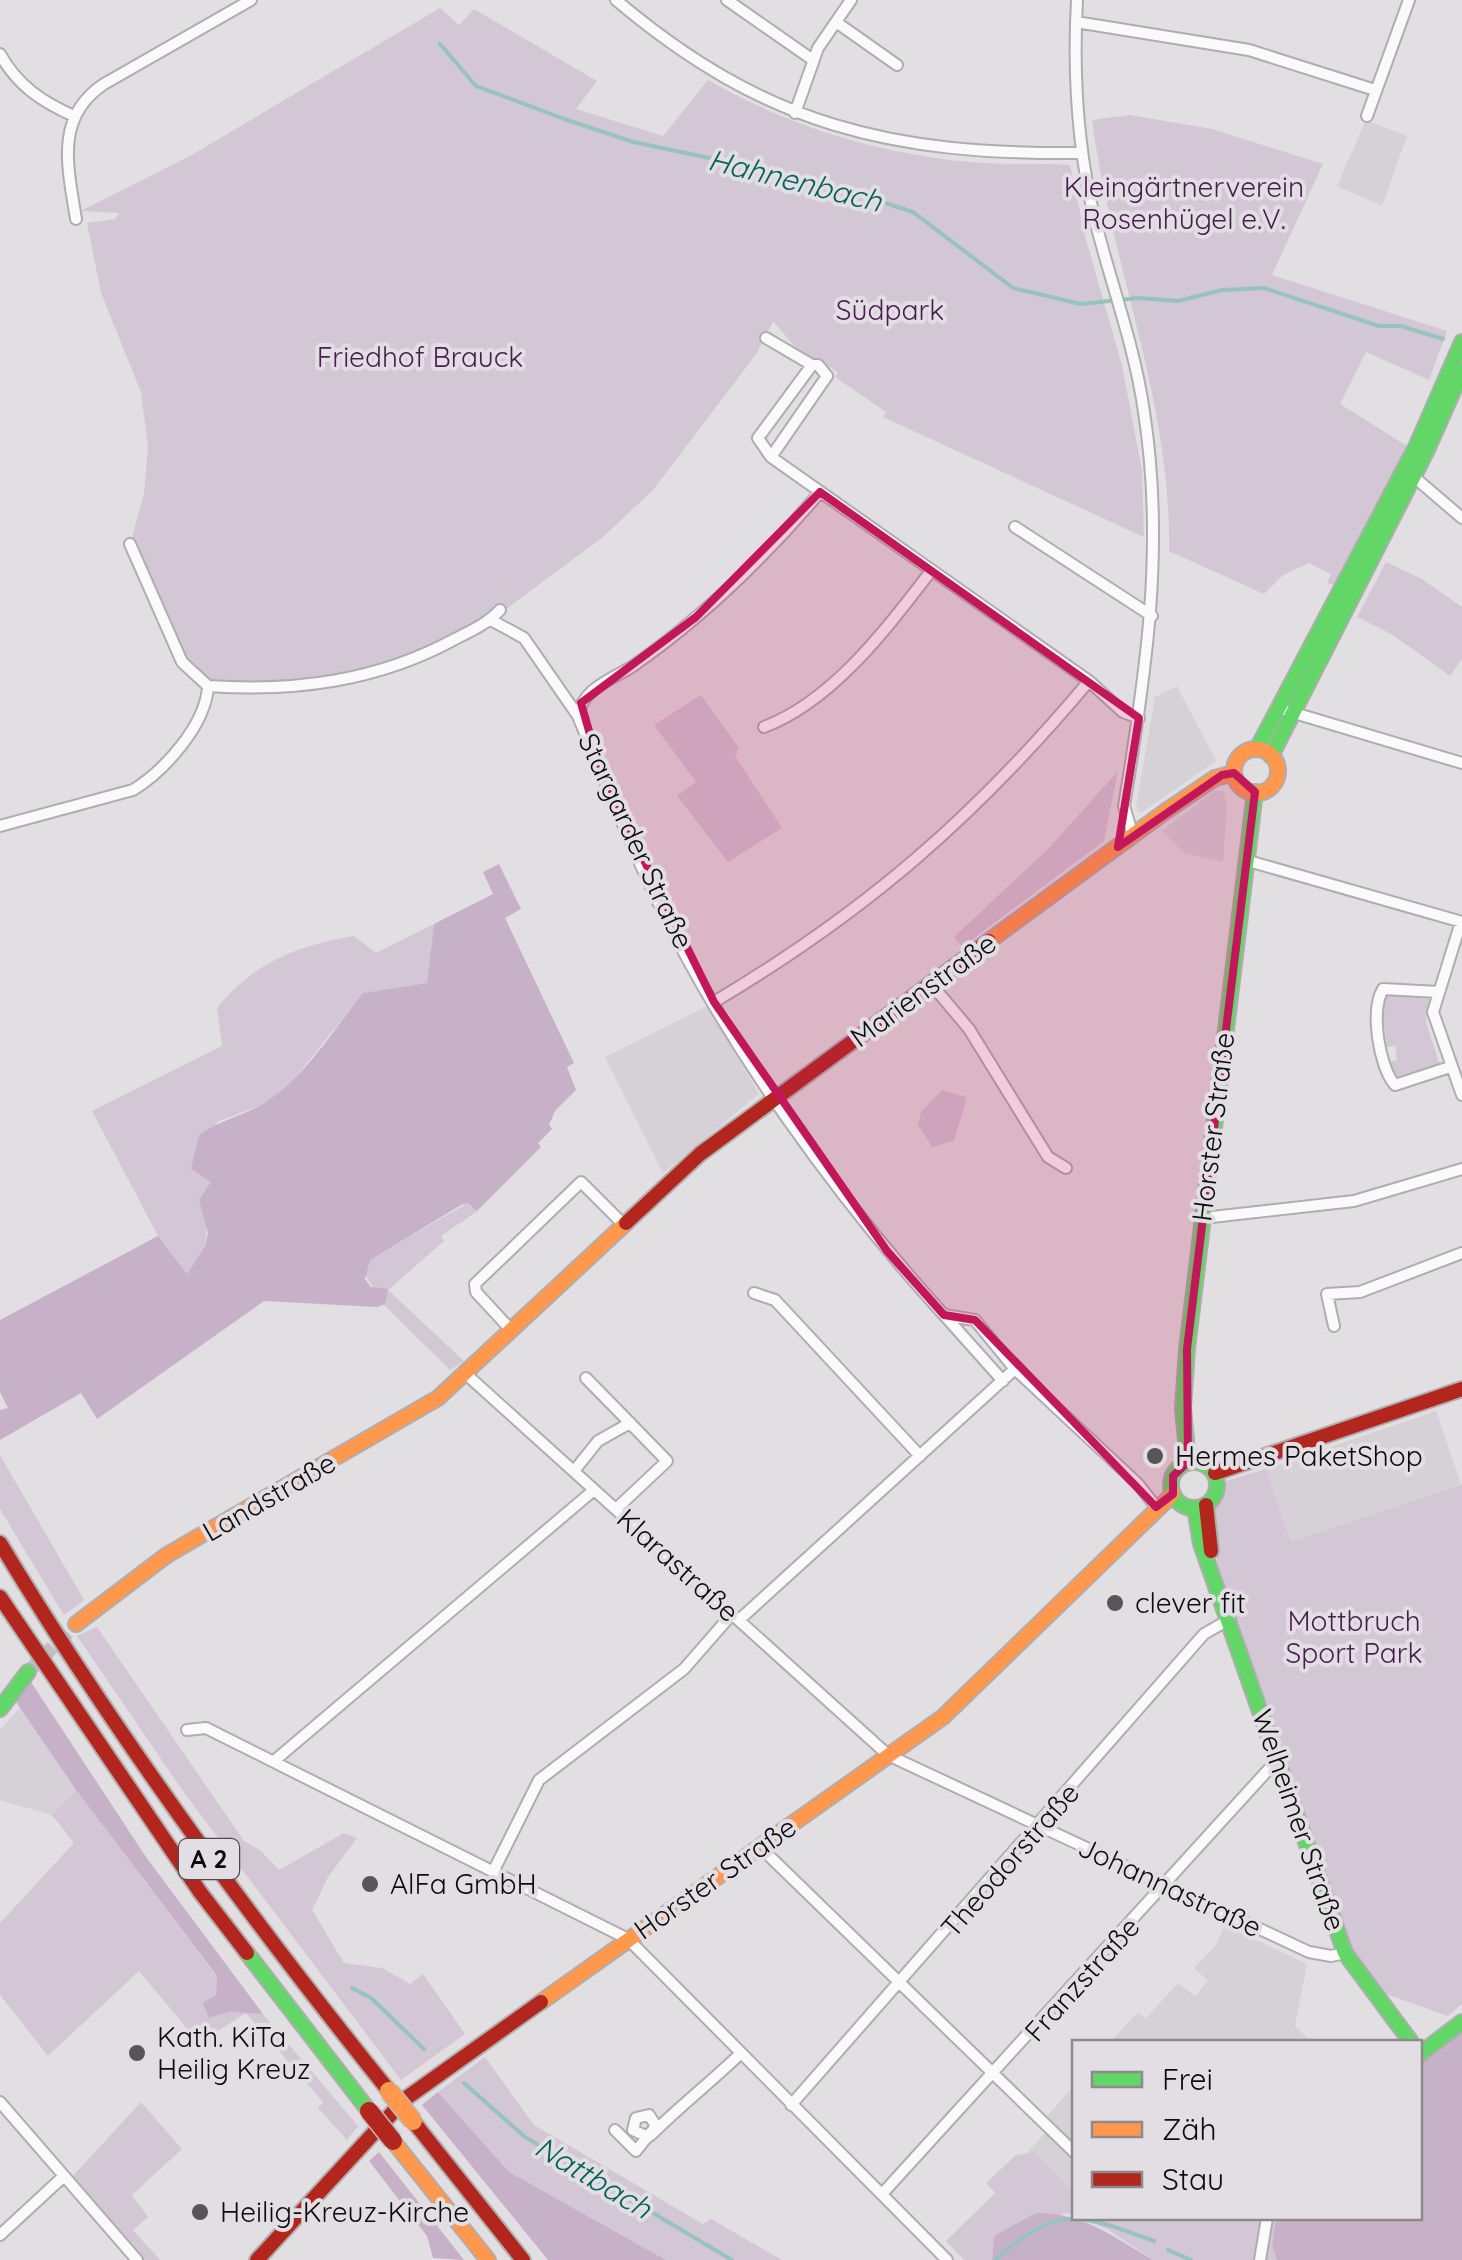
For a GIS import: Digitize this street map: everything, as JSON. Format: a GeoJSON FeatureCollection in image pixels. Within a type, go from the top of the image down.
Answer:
{"type":"FeatureCollection","features":[{"type":"Feature","properties":{"kind":"main road"},"geometry":{"type":"LineString","coordinates":[[1286,711],[1424,432],[1462,342]]}},
{"type":"Feature","properties":{"kind":"main road"},"geometry":{"type":"LineString","coordinates":[[1264,752],[1413,476],[1462,371]]}},
{"type":"Feature","properties":{"kind":"main road"},"geometry":{"type":"LineString","coordinates":[[1264,752],[1277,766],[1275,782],[1254,792],[1241,786],[1234,772],[1240,756],[1264,752]]}},
{"type":"Feature","properties":{"kind":"main road","name":"Marienstraße"},"geometry":{"type":"LineString","coordinates":[[467,1375],[700,1154],[1214,778],[1234,772]]}},
{"type":"Feature","properties":{"kind":"main road","name":"Horster Straße"},"geometry":{"type":"LineString","coordinates":[[1188,1462],[1183,1408],[1254,792]]}},
{"type":"Feature","properties":{"kind":"main road","name":"Landstraße"},"geometry":{"type":"LineString","coordinates":[[76,1624],[167,1555],[421,1409],[467,1375]]}},
{"type":"Feature","properties":{"kind":"main road"},"geometry":{"type":"LineString","coordinates":[[1215,1473],[1462,1390]]}},
{"type":"Feature","properties":{"kind":"main road"},"geometry":{"type":"LineString","coordinates":[[1188,1462],[1204,1463],[1215,1473],[1218,1488],[1200,1507],[1180,1503],[1173,1494],[1172,1476],[1188,1462]]}},
{"type":"Feature","properties":{"kind":"main road","name":"Horster Straße"},"geometry":{"type":"LineString","coordinates":[[257,2260],[405,2099],[969,1694],[1173,1494]]}},
{"type":"Feature","properties":{"kind":"main road","name":"Welheimer Straße"},"geometry":{"type":"LineString","coordinates":[[1200,1507],[1201,1544],[1278,1759],[1338,1955],[1409,2040]]}},
{"type":"Feature","properties":{"kind":"main road","name":"A 2"},"geometry":{"type":"LineString","coordinates":[[0,1544],[74,1662],[222,1878],[523,2260]]}},
{"type":"Feature","properties":{"kind":"main road","name":"A 2"},"geometry":{"type":"LineString","coordinates":[[0,1598],[200,1892],[488,2260]]}},
{"type":"Feature","properties":{"kind":"main road"},"geometry":{"type":"LineString","coordinates":[[0,1709],[6,1688],[28,1672]]}},
{"type":"Feature","properties":{"kind":"main road"},"geometry":{"type":"LineString","coordinates":[[1422,2052],[1462,2022]]}},
{"type":"Feature","properties":{"kind":"street"},"geometry":{"type":"LineString","coordinates":[[76,219],[66,152],[74,116],[104,84],[236,4],[251,0]]}},
{"type":"Feature","properties":{"kind":"street"},"geometry":{"type":"LineString","coordinates":[[616,0],[692,60],[795,113],[870,136],[940,149],[1082,153]]}},
{"type":"Feature","properties":{"kind":"street"},"geometry":{"type":"LineString","coordinates":[[727,0],[814,60]]}},
{"type":"Feature","properties":{"kind":"street"},"geometry":{"type":"LineString","coordinates":[[795,113],[814,60],[851,0]]}},
{"type":"Feature","properties":{"kind":"street"},"geometry":{"type":"LineString","coordinates":[[1076,0],[1082,153],[1123,319],[1150,453],[1156,532],[1152,616],[1124,806],[1133,836]]}},
{"type":"Feature","properties":{"kind":"street"},"geometry":{"type":"LineString","coordinates":[[1367,116],[1409,0]]}},
{"type":"Feature","properties":{"kind":"street"},"geometry":{"type":"LineString","coordinates":[[836,22],[897,65]]}},
{"type":"Feature","properties":{"kind":"street"},"geometry":{"type":"LineString","coordinates":[[1076,22],[1249,50],[1375,90]]}},
{"type":"Feature","properties":{"kind":"street"},"geometry":{"type":"LineString","coordinates":[[0,54],[14,77],[33,94],[74,116]]}},
{"type":"Feature","properties":{"kind":"street"},"geometry":{"type":"LineString","coordinates":[[766,338],[825,370],[827,376],[771,457]]}},
{"type":"Feature","properties":{"kind":"street"},"geometry":{"type":"LineString","coordinates":[[812,366],[758,438],[771,457],[1090,681],[1123,712],[1138,718]]}},
{"type":"Feature","properties":{"kind":"street"},"geometry":{"type":"LineString","coordinates":[[1413,476],[1462,518]]}},
{"type":"Feature","properties":{"kind":"street","name":"Stargarder Straße"},"geometry":{"type":"LineString","coordinates":[[820,492],[785,534],[696,617],[589,692],[578,716],[661,907],[714,1002],[776,1097],[887,1250],[1003,1380]]}},
{"type":"Feature","properties":{"kind":"street"},"geometry":{"type":"LineString","coordinates":[[1015,528],[1152,616]]}},
{"type":"Feature","properties":{"kind":"street"},"geometry":{"type":"LineString","coordinates":[[130,544],[182,662],[208,686],[354,680],[402,665],[491,620],[500,610]]}},
{"type":"Feature","properties":{"kind":"street"},"geometry":{"type":"LineString","coordinates":[[764,727],[788,718],[856,658],[931,571]]}},
{"type":"Feature","properties":{"kind":"street"},"geometry":{"type":"LineString","coordinates":[[491,620],[524,638],[578,716]]}},
{"type":"Feature","properties":{"kind":"street"},"geometry":{"type":"LineString","coordinates":[[714,1002],[806,946],[903,874],[994,790],[1090,681]]}},
{"type":"Feature","properties":{"kind":"street"},"geometry":{"type":"LineString","coordinates":[[0,826],[133,790],[150,779],[168,763],[190,728],[208,697],[208,686]]}},
{"type":"Feature","properties":{"kind":"street"},"geometry":{"type":"LineString","coordinates":[[1286,711],[1462,763]]}},
{"type":"Feature","properties":{"kind":"street"},"geometry":{"type":"LineString","coordinates":[[1245,860],[1461,922],[1433,1012],[1462,1095]]}},
{"type":"Feature","properties":{"kind":"street"},"geometry":{"type":"LineString","coordinates":[[932,986],[969,1030],[1048,1157],[1066,1168]]}},
{"type":"Feature","properties":{"kind":"street"},"geometry":{"type":"LineString","coordinates":[[1439,992],[1383,990],[1377,1012],[1388,1075],[1395,1085],[1450,1067]]}},
{"type":"Feature","properties":{"kind":"street"},"geometry":{"type":"LineString","coordinates":[[1203,1218],[1354,1201],[1462,1169]]}},
{"type":"Feature","properties":{"kind":"street"},"geometry":{"type":"LineString","coordinates":[[512,1331],[474,1290],[488,1271],[581,1182],[623,1224]]}},
{"type":"Feature","properties":{"kind":"street"},"geometry":{"type":"LineString","coordinates":[[1334,1326],[1327,1294],[1360,1292],[1462,1253]]}},
{"type":"Feature","properties":{"kind":"street"},"geometry":{"type":"LineString","coordinates":[[754,1293],[775,1300],[920,1456]]}},
{"type":"Feature","properties":{"kind":"street"},"geometry":{"type":"LineString","coordinates":[[944,1315],[975,1320],[1015,1369],[1138,1484],[1156,1508]]}},
{"type":"Feature","properties":{"kind":"street"},"geometry":{"type":"LineString","coordinates":[[493,1872],[539,1780],[684,1669],[736,1617],[1015,1369]]}},
{"type":"Feature","properties":{"kind":"street","name":"Klarastraße"},"geometry":{"type":"LineString","coordinates":[[467,1375],[888,1755]]}},
{"type":"Feature","properties":{"kind":"street"},"geometry":{"type":"LineString","coordinates":[[586,1378],[667,1460],[616,1509]]}},
{"type":"Feature","properties":{"kind":"street"},"geometry":{"type":"LineString","coordinates":[[574,1471],[598,1441],[630,1423]]}},
{"type":"Feature","properties":{"kind":"street"},"geometry":{"type":"LineString","coordinates":[[274,1761],[594,1490]]}},
{"type":"Feature","properties":{"kind":"street","name":"Theodorstraße"},"geometry":{"type":"LineString","coordinates":[[791,2105],[1041,1826],[1204,1634],[1230,1618]]}},
{"type":"Feature","properties":{"kind":"street"},"geometry":{"type":"LineString","coordinates":[[188,1730],[206,1728],[628,1939],[947,2260]]}},
{"type":"Feature","properties":{"kind":"street","name":"Johannastraße"},"geometry":{"type":"LineString","coordinates":[[888,1755],[1308,1952],[1338,1955]]}},
{"type":"Feature","properties":{"kind":"street","name":"Franzstraße"},"geometry":{"type":"LineString","coordinates":[[882,2194],[1278,1759]]}},
{"type":"Feature","properties":{"kind":"street"},"geometry":{"type":"LineString","coordinates":[[760,1846],[1072,2150]]}},
{"type":"Feature","properties":{"kind":"street"},"geometry":{"type":"LineString","coordinates":[[614,2130],[636,2151],[740,2054]]}},
{"type":"Feature","properties":{"kind":"street"},"geometry":{"type":"LineString","coordinates":[[0,2102],[137,2260]]}},
{"type":"Feature","properties":{"kind":"street"},"geometry":{"type":"LineString","coordinates":[[0,2236],[64,2176]]}},
{"type":"Feature","properties":{"kind":"street"},"geometry":{"type":"LineString","coordinates":[[1260,2260],[1266,2220]]}},
{"type":"Feature","properties":{"kind":"highlighted area"},"geometry":{"type":"Polygon","coordinates":[[[820,492],[1139,718],[1118,847],[1222,775],[1234,773],[1255,792],[1187,1349],[1188,1462],[1173,1476],[1173,1494],[1156,1507],[975,1320],[944,1315],[887,1251],[714,1002],[601,773],[581,703],[696,617],[820,492]]]}},
{"type":"Feature","properties":{"kind":"shaded area"},"geometry":{"type":"Polygon","coordinates":[[[1366,120],[1407,136],[1382,206],[1337,186],[1366,120]]]}},
{"type":"Feature","properties":{"kind":"shaded area"},"geometry":{"type":"Polygon","coordinates":[[[1177,686],[1216,761],[1141,813],[1136,807],[1155,697],[1177,686]]]}},
{"type":"Feature","properties":{"kind":"shaded area"},"geometry":{"type":"Polygon","coordinates":[[[1214,791],[1224,791],[1227,806],[1223,862],[1184,853],[1162,831],[1214,791]]]}},
{"type":"Feature","properties":{"kind":"shaded area"},"geometry":{"type":"Polygon","coordinates":[[[499,864],[521,909],[505,918],[574,1063],[567,1067],[576,1090],[555,1111],[549,1125],[552,1129],[538,1143],[541,1147],[477,1211],[468,1203],[461,1205],[370,1260],[365,1279],[371,1287],[388,1289],[385,1304],[377,1307],[264,1301],[97,1419],[81,1393],[0,1440],[0,1410],[8,1408],[0,1392],[0,1320],[158,1236],[187,1274],[205,1246],[208,1233],[199,1200],[211,1182],[191,1169],[199,1135],[261,1105],[283,1089],[308,1064],[363,993],[427,983],[434,924],[493,894],[483,872],[499,864]]]}},
{"type":"Feature","properties":{"kind":"shaded area"},"geometry":{"type":"Polygon","coordinates":[[[707,1006],[759,1094],[663,1173],[605,1057],[707,1006]]]}},
{"type":"Feature","properties":{"kind":"shaded area"},"geometry":{"type":"Polygon","coordinates":[[[1436,1411],[1461,1484],[1291,1542],[1266,1469],[1436,1411]]]}},
{"type":"Feature","properties":{"kind":"shaded area"},"geometry":{"type":"Polygon","coordinates":[[[29,1679],[146,1857],[263,2014],[228,2012],[209,2018],[203,2003],[216,1995],[217,1976],[76,1790],[14,1699],[29,1679]]]}},
{"type":"Feature","properties":{"kind":"shaded area"},"geometry":{"type":"Polygon","coordinates":[[[20,1708],[76,1790],[52,1815],[0,1800],[0,1730],[20,1708]]]}},
{"type":"Feature","properties":{"kind":"shaded area"},"geometry":{"type":"Polygon","coordinates":[[[1224,1925],[1307,1964],[1295,2026],[1310,2040],[1112,2040],[1138,2012],[1146,2018],[1178,1983],[1195,1996],[1208,1981],[1194,1968],[1217,1944],[1224,1925]]]}},
{"type":"Feature","properties":{"kind":"shaded area"},"geometry":{"type":"Polygon","coordinates":[[[1462,2025],[1462,2260],[1277,2260],[1272,2246],[1276,2220],[1422,2220],[1422,2056],[1462,2025]]]}},
{"type":"Feature","properties":{"kind":"shaded area"},"geometry":{"type":"Polygon","coordinates":[[[1072,2088],[1072,2190],[1037,2152],[1026,2154],[1054,2123],[1047,2116],[1072,2088]]]}},
{"type":"Feature","properties":{"kind":"shaded area"},"geometry":{"type":"Polygon","coordinates":[[[438,2092],[509,2172],[666,2260],[548,2260],[422,2105],[438,2092]]]}},
{"type":"Feature","properties":{"kind":"shaded area"},"geometry":{"type":"Polygon","coordinates":[[[379,2152],[464,2260],[433,2258],[427,2236],[369,2161],[379,2152]]]}},
{"type":"Feature","properties":{"kind":"shaded area"},"geometry":{"type":"Polygon","coordinates":[[[1036,2213],[1053,2214],[1083,2222],[1153,2260],[992,2260],[994,2236],[1036,2213]]]}},
{"type":"Feature","properties":{"kind":"green space","name":"Friedhof Brauck"},"geometry":{"type":"Polygon","coordinates":[[[440,8],[459,25],[474,9],[597,81],[576,109],[663,136],[708,80],[802,124],[901,152],[970,162],[1070,165],[1086,240],[1122,365],[1142,471],[1144,537],[883,417],[886,412],[835,377],[838,372],[796,348],[773,321],[757,353],[653,490],[603,537],[491,620],[376,674],[222,687],[193,676],[130,544],[144,494],[148,447],[141,392],[101,293],[87,223],[116,219],[119,213],[81,211],[190,156],[440,8]]]}},
{"type":"Feature","properties":{"kind":"green space","name":"Kleingärtnerverein Rosenhügel e.V."},"geometry":{"type":"Polygon","coordinates":[[[1130,115],[1212,129],[1323,164],[1272,275],[1447,331],[1429,380],[1366,352],[1340,404],[1407,446],[1335,585],[1327,583],[1331,574],[1309,563],[1283,575],[1264,594],[1169,551],[1161,442],[1112,228],[1092,120],[1130,115]]]}},
{"type":"Feature","properties":{"kind":"green space"},"geometry":{"type":"Polygon","coordinates":[[[1386,562],[1422,579],[1462,607],[1462,659],[1450,676],[1393,635],[1357,617],[1386,562]]]}},
{"type":"Feature","properties":{"kind":"green space"},"geometry":{"type":"Polygon","coordinates":[[[701,695],[739,748],[735,756],[782,828],[728,862],[677,796],[696,782],[654,725],[701,695]]]}},
{"type":"Feature","properties":{"kind":"green space"},"geometry":{"type":"Polygon","coordinates":[[[1118,771],[1104,841],[962,947],[954,937],[1050,847],[1118,771]]]}},
{"type":"Feature","properties":{"kind":"green space"},"geometry":{"type":"Polygon","coordinates":[[[434,924],[427,983],[363,993],[288,1087],[264,1104],[217,1122],[205,1246],[187,1274],[158,1236],[92,1111],[222,1046],[217,1008],[261,968],[296,951],[354,936],[376,953],[434,924]]]}},
{"type":"Feature","properties":{"kind":"green space"},"geometry":{"type":"Polygon","coordinates":[[[1386,995],[1429,999],[1426,1022],[1440,1066],[1394,1077],[1389,1062],[1397,1060],[1395,1046],[1387,1047],[1382,1010],[1386,995]]]}},
{"type":"Feature","properties":{"kind":"green space"},"geometry":{"type":"Polygon","coordinates":[[[942,1090],[967,1097],[954,1141],[932,1147],[918,1125],[921,1112],[942,1090]]]}},
{"type":"Feature","properties":{"kind":"green space"},"geometry":{"type":"Polygon","coordinates":[[[468,1203],[477,1211],[441,1236],[444,1241],[388,1290],[464,1361],[450,1370],[384,1305],[364,1273],[369,1260],[468,1203]]]}},
{"type":"Feature","properties":{"kind":"green space"},"geometry":{"type":"Polygon","coordinates":[[[0,1455],[84,1600],[64,1615],[0,1509],[0,1455]]]}},
{"type":"Feature","properties":{"kind":"green space","name":"Mottbruch Sport Park"},"geometry":{"type":"Polygon","coordinates":[[[1266,1469],[1291,1542],[1462,1484],[1462,2004],[1448,2016],[1372,1989],[1346,1952],[1220,1578],[1209,1509],[1219,1499],[1223,1482],[1266,1469]]]}},
{"type":"Feature","properties":{"kind":"green space"},"geometry":{"type":"Polygon","coordinates":[[[97,1627],[244,1841],[260,1850],[279,1870],[344,1833],[357,1838],[328,1877],[312,1910],[344,1963],[382,1968],[410,1984],[423,1974],[465,2034],[401,2080],[185,1794],[77,1636],[97,1627]]]}},
{"type":"Feature","properties":{"kind":"green space"},"geometry":{"type":"Polygon","coordinates":[[[76,1790],[217,1977],[216,1995],[228,2012],[246,2013],[199,2043],[139,1971],[48,2056],[0,1995],[0,1923],[74,1843],[52,1815],[76,1790]]]}},
{"type":"Feature","properties":{"kind":"green space"},"geometry":{"type":"Polygon","coordinates":[[[246,2013],[263,2014],[358,2126],[347,2140],[318,2108],[323,2102],[246,2013]]]}},
{"type":"Feature","properties":{"kind":"green space"},"geometry":{"type":"Polygon","coordinates":[[[485,2057],[534,2125],[703,2224],[711,2219],[782,2260],[666,2260],[509,2172],[438,2092],[485,2057]]]}},
{"type":"Feature","properties":{"kind":"green space"},"geometry":{"type":"Polygon","coordinates":[[[141,2102],[182,2149],[132,2195],[148,2217],[133,2230],[160,2260],[145,2260],[73,2176],[141,2102]]]}},
{"type":"Feature","properties":{"kind":"green space"},"geometry":{"type":"Polygon","coordinates":[[[1036,2152],[1072,2190],[1072,2215],[1067,2213],[994,2236],[992,2260],[964,2260],[946,2241],[995,2193],[986,2183],[1016,2155],[1036,2152]]]}},
{"type":"Feature","properties":{"kind":"green space"},"geometry":{"type":"Polygon","coordinates":[[[1083,2220],[1276,2220],[1272,2246],[1277,2260],[1153,2260],[1107,2229],[1083,2220]]]}},
{"type":"Feature","properties":{"kind":"waterway","name":"Hahnenbach"},"geometry":{"type":"LineString","coordinates":[[440,44],[476,86],[567,120],[633,142],[815,180],[913,212],[1013,288],[1081,304],[1138,298],[1178,301],[1222,290],[1264,288],[1379,326],[1401,326],[1443,339]]}},
{"type":"Feature","properties":{"kind":"waterway","name":"Nattbach"},"geometry":{"type":"LineString","coordinates":[[352,1988],[371,1998],[424,2049]]}},
{"type":"Feature","properties":{"kind":"waterway","name":"Nattbach"},"geometry":{"type":"LineString","coordinates":[[464,2083],[525,2137],[732,2260]]}},
{"type":"Feature","properties":{"kind":"waterway","name":"Nattbach"},"geometry":{"type":"LineString","coordinates":[[995,2260],[1036,2229],[1072,2219]]}},
{"type":"Feature","properties":{"kind":"waterway","name":"Nattbach"},"geometry":{"type":"LineString","coordinates":[[1087,2220],[1154,2241]]}},
{"type":"Feature","properties":{"kind":"waterway","name":"Nattbach"},"geometry":{"type":"LineString","coordinates":[[1168,2250],[1191,2260]]}},
{"type":"Feature","properties":{"kind":"tunnel"},"geometry":{"type":"LineString","coordinates":[[28,1672],[76,1624]]}},
{"type":"Feature","properties":{"kind":"traffic: fast"},"geometry":{"type":"LineString","coordinates":[[1257,749],[1416,447],[1462,342]]}},
{"type":"Feature","properties":{"kind":"traffic: fast"},"geometry":{"type":"LineString","coordinates":[[1271,756],[1426,452],[1462,371]]}},
{"type":"Feature","properties":{"kind":"traffic: fast"},"geometry":{"type":"LineString","coordinates":[[1188,1462],[1183,1408],[1187,1349],[1255,792]]}},
{"type":"Feature","properties":{"kind":"traffic: fast"},"geometry":{"type":"LineString","coordinates":[[1194,1462],[1211,1468],[1217,1485],[1211,1502],[1194,1508],[1177,1502],[1171,1485],[1177,1468],[1194,1462]]}},
{"type":"Feature","properties":{"kind":"traffic: fast"},"geometry":{"type":"LineString","coordinates":[[1195,1508],[1201,1544],[1345,1953],[1410,2040]]}},
{"type":"Feature","properties":{"kind":"traffic: fast"},"geometry":{"type":"LineString","coordinates":[[0,1709],[28,1672]]}},
{"type":"Feature","properties":{"kind":"traffic: fast"},"geometry":{"type":"LineString","coordinates":[[247,1953],[369,2111]]}},
{"type":"Feature","properties":{"kind":"traffic: fast"},"geometry":{"type":"LineString","coordinates":[[1422,2052],[1462,2022]]}},
{"type":"Feature","properties":{"kind":"traffic: slow"},"geometry":{"type":"LineString","coordinates":[[1256,749],[1271,756],[1278,771],[1271,786],[1256,793],[1241,786],[1234,771],[1241,756],[1256,749]]}},
{"type":"Feature","properties":{"kind":"traffic: slow"},"geometry":{"type":"LineString","coordinates":[[989,941],[1166,811],[1215,778],[1234,773]]}},
{"type":"Feature","properties":{"kind":"traffic: slow"},"geometry":{"type":"LineString","coordinates":[[76,1624],[167,1555],[438,1398],[626,1223]]}},
{"type":"Feature","properties":{"kind":"traffic: slow"},"geometry":{"type":"LineString","coordinates":[[541,2002],[943,1717],[1173,1494]]}},
{"type":"Feature","properties":{"kind":"traffic: slow"},"geometry":{"type":"LineString","coordinates":[[389,2091],[413,2121]]}},
{"type":"Feature","properties":{"kind":"traffic: slow"},"geometry":{"type":"LineString","coordinates":[[393,2141],[488,2260]]}},
{"type":"Feature","properties":{"kind":"traffic: jam"},"geometry":{"type":"LineString","coordinates":[[626,1223],[700,1154],[989,941]]}},
{"type":"Feature","properties":{"kind":"traffic: jam"},"geometry":{"type":"LineString","coordinates":[[1215,1473],[1462,1389]]}},
{"type":"Feature","properties":{"kind":"traffic: jam"},"geometry":{"type":"LineString","coordinates":[[1206,1505],[1211,1551]]}},
{"type":"Feature","properties":{"kind":"traffic: jam"},"geometry":{"type":"LineString","coordinates":[[0,1543],[185,1824],[389,2091]]}},
{"type":"Feature","properties":{"kind":"traffic: jam"},"geometry":{"type":"LineString","coordinates":[[0,1597],[200,1892],[247,1953]]}},
{"type":"Feature","properties":{"kind":"traffic: jam"},"geometry":{"type":"LineString","coordinates":[[257,2260],[405,2099],[541,2002]]}},
{"type":"Feature","properties":{"kind":"traffic: jam"},"geometry":{"type":"LineString","coordinates":[[369,2111],[393,2141]]}},
{"type":"Feature","properties":{"kind":"traffic: jam"},"geometry":{"type":"LineString","coordinates":[[413,2121],[523,2260]]}},
{"type":"Feature","properties":{"kind":"place","name":"Hermes PaketShop"},"geometry":{"type":"Point","coordinates":[1155,1456]}},
{"type":"Feature","properties":{"kind":"place","name":"clever fit"},"geometry":{"type":"Point","coordinates":[1115,1603]}},
{"type":"Feature","properties":{"kind":"place","name":"AlFa GmbH"},"geometry":{"type":"Point","coordinates":[370,1884]}},
{"type":"Feature","properties":{"kind":"place","name":"Kath. KiTa Heilig Kreuz"},"geometry":{"type":"Point","coordinates":[137,2053]}},
{"type":"Feature","properties":{"kind":"place","name":"Heilig-Kreuz-Kirche"},"geometry":{"type":"Point","coordinates":[200,2212]}},
{"type":"Feature","properties":{"kind":"park label","name":"Südpark"},"geometry":{"type":"Point","coordinates":[890,310]}}]}
